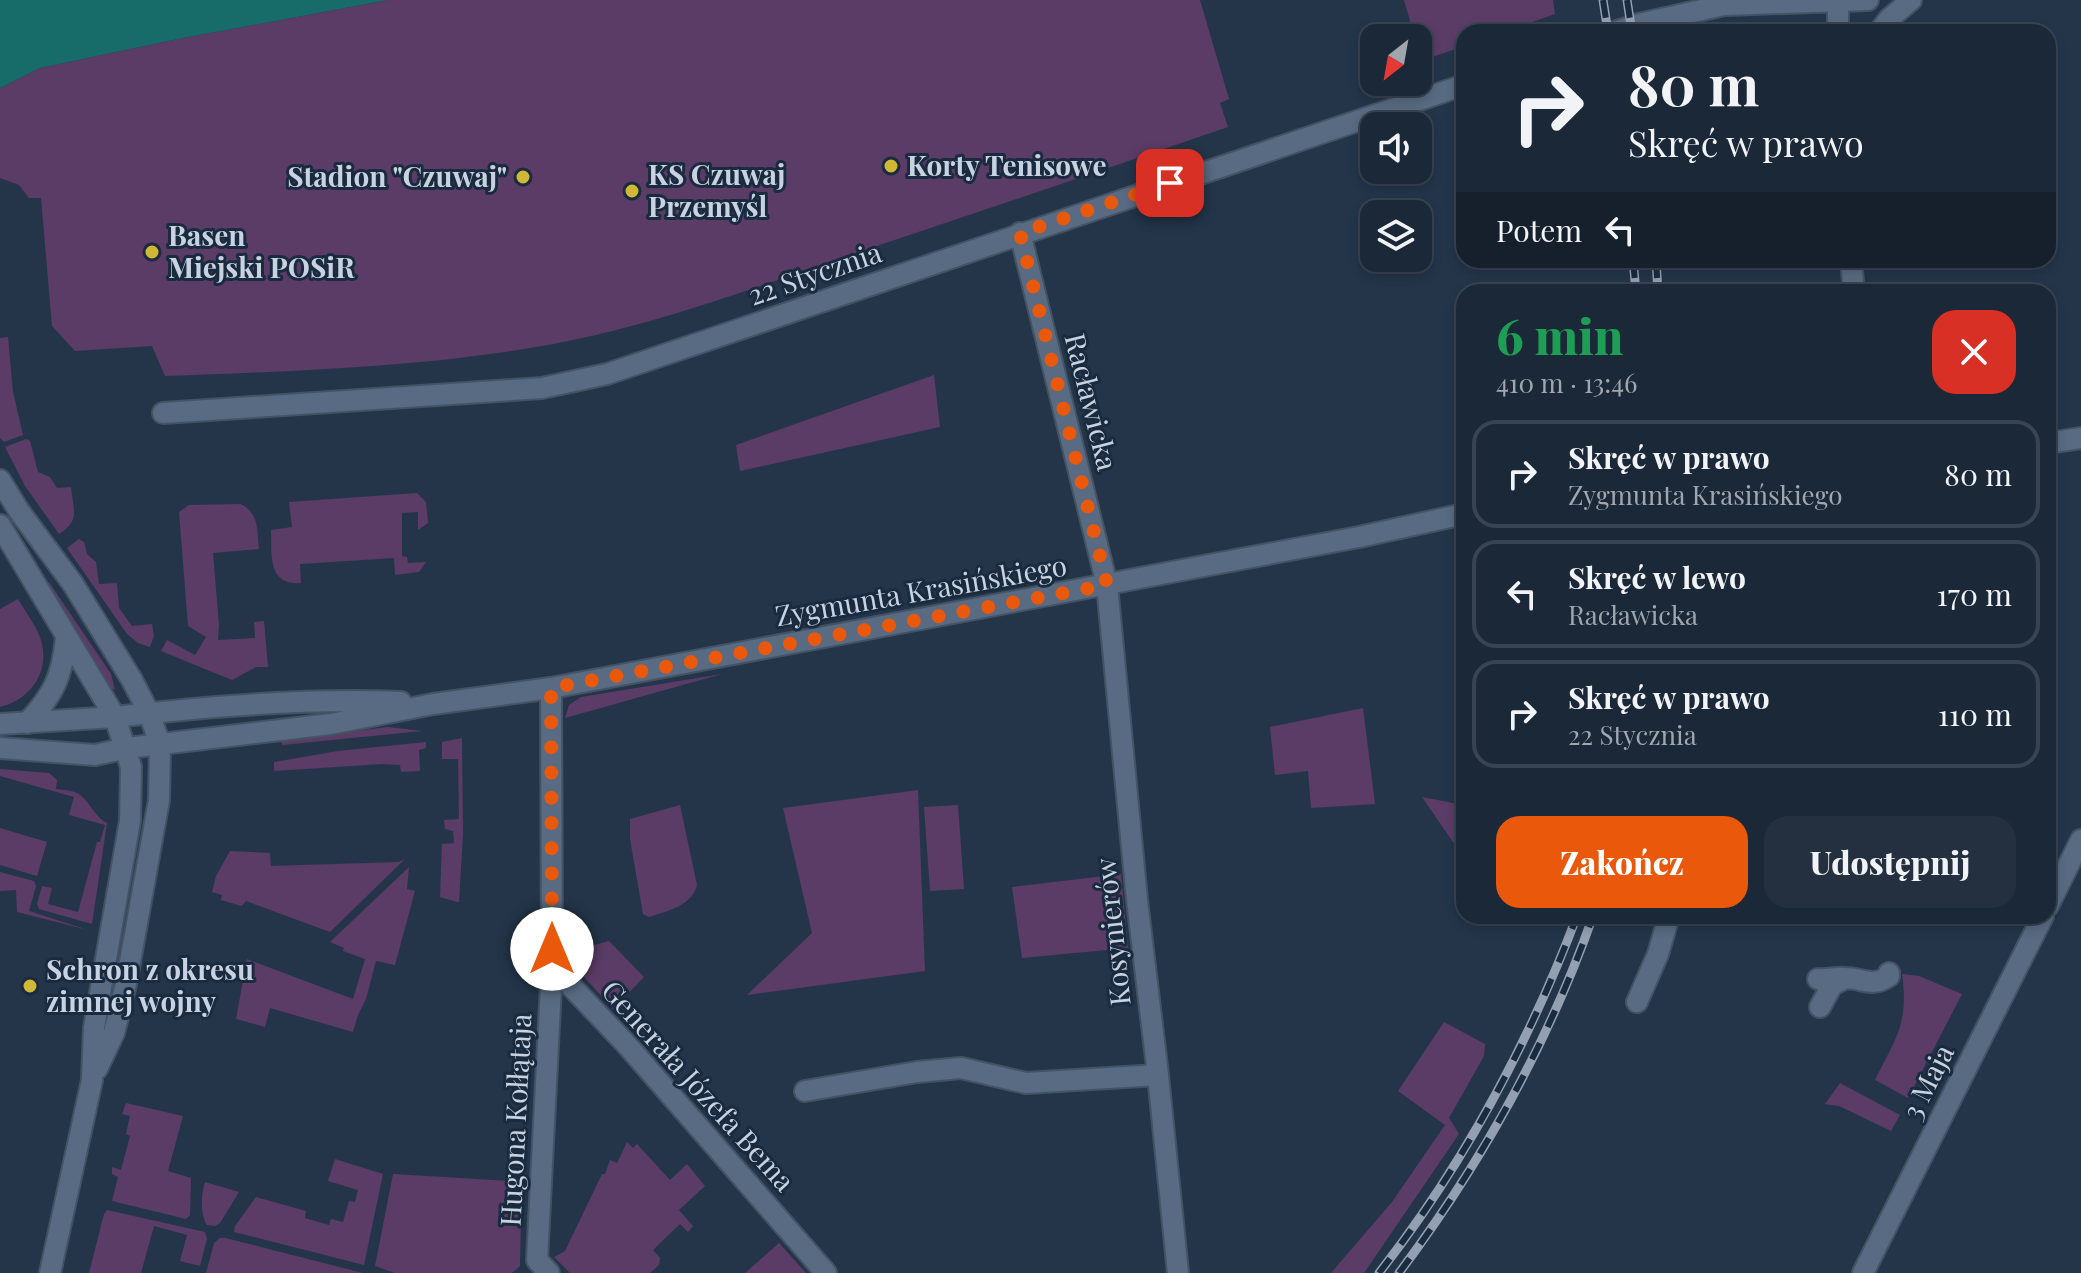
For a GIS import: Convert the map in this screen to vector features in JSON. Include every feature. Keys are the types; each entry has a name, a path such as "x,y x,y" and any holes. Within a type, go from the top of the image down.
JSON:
{"street":[{"path":"1639,24 1724,5 1868,0"},
{"path":"1885,24 1911,0"},
{"path":"1838,2 1838,24"},
{"name":"22 Stycznia","path":"163,413 542,388 607,374 1456,88"},
{"name":"Racławicka","path":"1020,233 1107,585"},
{"path":"2056,442 2081,438"},
{"path":"0,480 73,584 149,713 160,744 159,800 126,984 114,1033 92,1080"},
{"name":"Zygmunta Krasińskiego","path":"0,748 95,755 127,748 331,724 433,704 551,688 1107,585 1456,516"},
{"path":"0,525 115,717 131,767 130,821 94,1028 92,1080 50,1273"},
{"name":"Kosynierów","path":"1107,585 1137,900 1178,1273"},
{"path":"27,723 56,685 63,667 66,638"},
{"path":"551,688 552,966"},
{"name":"Zygmunta Krasińskiego","path":"0,724 348,700 433,704"},
{"path":"2056,890 2081,840"},
{"path":"1637,1002 1658,954 1667,924"},
{"name":"3 Maja","path":"1863,1273 2039,924"},
{"name":"Hugona Kołłątaja","path":"543,1267 552,966"},
{"name":"Generała Józefa Bema","path":"552,966 627,1045 826,1273"},
{"path":"1818,975 1873,984 1889,976 1889,973"},
{"path":"1820,1007 1832,985 1845,978"},
{"path":"805,1091 917,1072 961,1068 1016,1083 1158,1075"}],"shaded area":[{"path":"0,0 388,0 40,68 0,88"},
{"name":"KS Czuwaj Przemyśl","path":"388,0 1200,0 1229,99 1220,103 1228,127 710,303 568,341 419,362 165,376 152,346 75,351 52,326 41,198 29,198 19,185 0,178 0,88 40,68"},
{"path":"1404,0 1553,0 1555,14 1527,24 1456,24 1456,49 1432,57 1432,24 1411,24"},
{"path":"8,337 13,392 23,435 4,442 0,438 0,338"},
{"path":"934,375 940,427 740,471 736,445"},
{"path":"26,439 30,441 38,472 50,477 57,488 71,487 73,519 59,534 25,486 5,447"},
{"path":"417,493 426,502 428,523 418,530 418,512 402,513 402,556 407,557 408,563 426,562 419,572 395,575 394,558 300,564 301,583 290,583 277,574 272,558 271,530 292,527 289,502"},
{"path":"240,504 254,517 259,549 213,553 218,640 255,638 254,622 264,621 268,667 256,667 232,680 161,651 167,640 195,655 206,637 188,626 179,512 189,505"},
{"path":"79,539 84,542 87,554 96,562 99,584 117,583 119,608 132,626 152,624 154,636 150,647 138,643 127,634 67,548"},
{"path":"49,582 111,674 115,690 47,584"},
{"path":"18,599 40,638 42,666 27,692 0,707 0,609"},
{"path":"722,674 565,718 569,705 581,697"},
{"path":"1363,708 1375,804 1311,808 1308,771 1275,775 1270,727"},
{"path":"388,727 422,731 282,745 281,740"},
{"path":"462,738 463,834 457,902 440,897 442,844 454,843 453,831 445,829 444,820 459,819 458,759 442,759 442,742"},
{"path":"426,742 426,748 419,750 420,771 401,772 400,765 382,764 274,771 274,762 338,751"},
{"path":"0,769 49,773 57,780 56,789 77,793 107,823 92,924 39,909 37,904 42,886 52,888 48,904 78,912 97,842 100,842 105,825 69,815 74,797 0,776"},
{"path":"918,790 925,971 747,995 812,933 783,808"},
{"path":"1422,797 1456,803 1456,846"},
{"path":"680,805 697,885 684,903 649,917 643,914 630,839 630,819"},
{"path":"958,805 964,889 930,891 924,807"},
{"path":"0,828 47,842 37,876 0,865"},
{"path":"230,851 270,853 271,866 399,862 405,859 330,932 246,901 242,906 221,900 222,895 212,892 216,876"},
{"path":"409,867 407,889 415,891 395,965 376,961 353,1032 270,1008 265,1027 236,1019 247,959 353,999 365,959 343,951 344,948 330,942"},
{"path":"0,872 34,881 36,886 29,911 88,930 17,912 16,890 0,891"},
{"path":"1121,874 1128,948 1022,958 1012,887"},
{"path":"609,941 644,977 613,1009 576,968 573,951"},
{"path":"1902,974 1919,976 1962,994 1908,1098 1875,1080 1899,1030 1904,1005"},
{"path":"1444,1022 1485,1044 1484,1056 1449,1118 1459,1134 1364,1273 1331,1273 1392,1202 1445,1125 1398,1091"},
{"path":"1840,1083 1900,1115 1891,1131 1839,1106 1825,1104"},
{"path":"126,1103 183,1116 168,1171 191,1178 190,1215 186,1219 112,1201 118,1177 112,1174 112,1167 121,1170 130,1136 126,1134 130,1116 122,1114"},
{"path":"627,1142 633,1148 637,1144 670,1180 687,1164 705,1186 679,1210 693,1226 688,1232 680,1224 653,1250 660,1258 659,1265 650,1273 570,1273 554,1257 565,1251 602,1174 605,1174 610,1160 617,1163"},
{"path":"335,1159 383,1174 364,1265 234,1232 256,1197 306,1211 305,1218 329,1225 331,1219 343,1222 349,1201 355,1202 358,1190 328,1181"},
{"path":"393,1174 509,1181 506,1212 521,1214 520,1266 512,1273 395,1273 375,1266"},
{"path":"205,1182 239,1192 215,1226 207,1225 203,1215"},
{"path":"107,1210 205,1232 207,1239 200,1266 180,1261 187,1235 154,1226 141,1273 89,1273"},
{"path":"220,1238 363,1273 206,1273 214,1243"},
{"path":"779,1243 806,1273 745,1273"}],"railway":[{"path":"1603,0 1607,24"},
{"path":"1627,0 1631,24"},
{"path":"1634,268 1635,284"},
{"path":"1656,268 1658,284"},
{"path":"1379,1273 1439,1189 1492,1102 1537,1011 1574,924"},
{"path":"1399,1273 1457,1190 1510,1102 1555,1011 1590,924"}],"place":[{"name":"Korty Tenisowe","path":"891,166"},
{"name":"Stadion \"Czuwaj\"","path":"523,177"},
{"name":"KS Czuwaj Przemyśl","path":"632,191"},
{"name":"Basen Miejski POSiR","path":"152,252"},
{"name":"Schron z okresu zimnej wojny","path":"30,986"}],"route":[{"path":"552,949 551,688 1107,585 1020,233 1170,183"}]}
